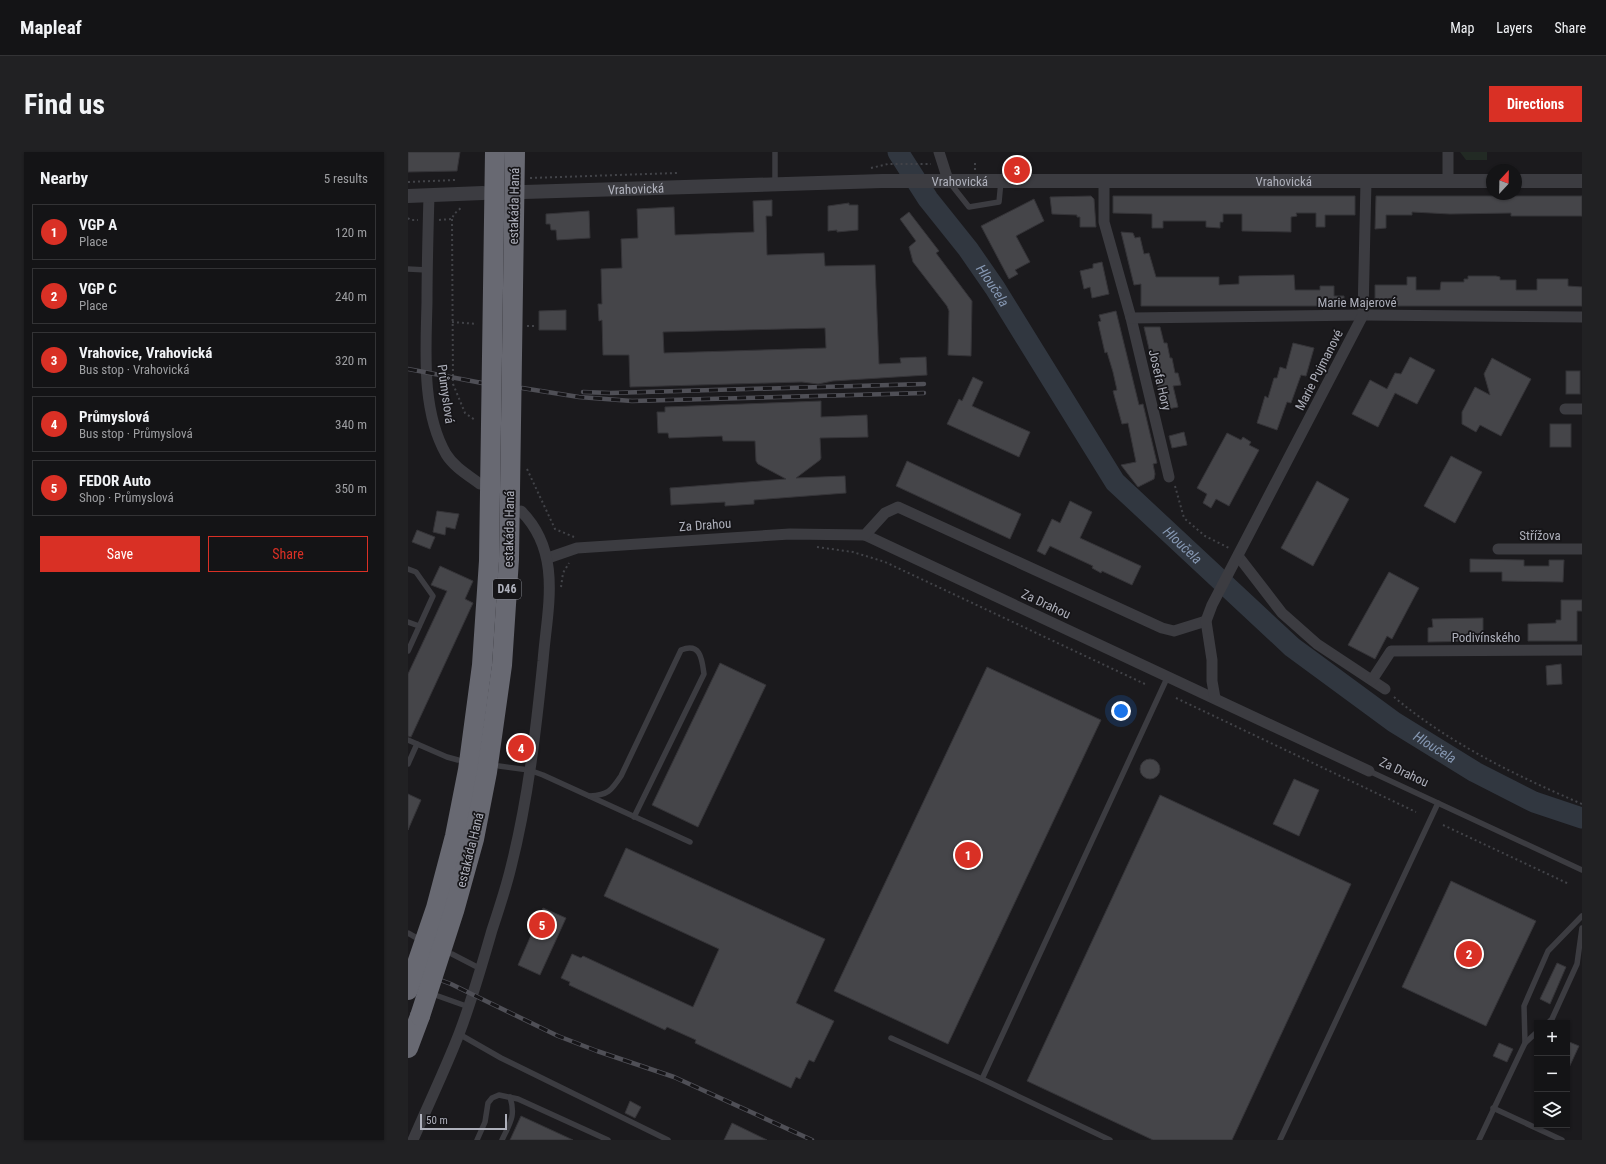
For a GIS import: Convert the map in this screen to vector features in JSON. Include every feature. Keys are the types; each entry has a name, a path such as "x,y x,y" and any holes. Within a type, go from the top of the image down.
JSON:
{"highway":[{"name":"estakáda Haná","path":"408,990 436,908 455,836 469,763 482,665 489,553 494,152"},
{"name":"estakáda Haná","path":"408,1048 454,912 474,839 487,772 502,665 507,610 509,543 515,152"}],"street":[{"path":"939,152 948,180"},
{"path":"1448,152 1448,181"},
{"name":"Vrahovická","path":"524,192 930,180 1486,181"},
{"name":"Josefa Hory","path":"1104,181 1104,222 1131,318 1169,477"},
{"name":"Marie Pujmanové","path":"1206,621 1212,605 1363,315 1366,181"},
{"path":"1522,181 1582,181"},
{"path":"408,196 482,193"},
{"name":"Průmyslová","path":"429,195 427,270 428,372 430,399 436,430 443,448 453,463 480,484"},
{"name":"Marie Majerové","path":"1131,318 1363,315 1582,317"},
{"path":"1565,409 1582,409"},
{"name":"Za Drahou","path":"865,535 885,513 898,507 1162,628 1174,631 1206,621"},
{"path":"413,1140 458,1034 481,968 511,867 529,770 540,685 550,579 548,558 535,529 521,511"},
{"name":"Za Drahou","path":"548,558 577,548 790,534 865,535 1216,698 1236,710 1369,771"},
{"name":"Střížova","path":"1498,549 1582,549"},
{"path":"1239,555 1282,613 1317,644 1385,689"},
{"path":"1206,621 1212,660 1212,681 1216,698"},
{"name":"Podivínského","path":"1372,680 1391,651 1582,650"}],"lane":[{"path":"775,152 775,184"},
{"path":"948,180 969,207 999,202 1001,181"},
{"path":"408,269 427,270"},
{"path":"408,569 416,572 432,596 408,651"},
{"path":"408,622 419,626"},
{"path":"590,796 604,795 613,789 621,776 681,650 688,647 697,650 702,658 704,674 634,817"},
{"path":"982,1079 1168,676"},
{"path":"408,740 447,757 458,760"},
{"path":"408,764 417,744"},
{"path":"499,766 529,770 690,842"},
{"name":"Za Drahou","path":"1369,771 1582,870"},
{"path":"1280,1140 1438,803"},
{"path":"1525,1043 1524,1006 1548,951 1582,916"},
{"path":"1551,1020 1577,964 1582,928"},
{"path":"408,933 415,937"},
{"path":"452,954 481,968"},
{"path":"438,996 468,1007"},
{"path":"458,1034 501,1058 668,1140"},
{"path":"1479,1140 1525,1043 1534,1035"},
{"path":"891,1038 982,1079 1110,1140"},
{"path":"477,1140 485,1122 487,1105 489,1101 499,1095 534,1105 608,1140"},
{"path":"502,1140 514,1111 510,1097"},
{"path":"1494,1108 1562,1140"}],"path":[{"path":"888,164 926,164"},
{"path":"408,182 460,180"},
{"path":"1169,477 1176,489 1184,518 1205,536 1239,555"},
{"path":"817,547 854,552 885,562 1147,685"},
{"path":"1385,689 1413,713 1472,751 1520,777 1582,804"},
{"path":"1176,698 1416,812"},
{"path":"1443,824 1569,884"}],"shaded area":[{"path":"1460,152 1487,152 1487,160 1466,160"}],"building":[{"path":"408,152 460,152 457,171 408,172"},
{"path":"1091,196 1094,199 1096,227 1080,227 1080,217 1077,217 1077,215 1052,214 1050,197"},
{"path":"1113,196 1355,196 1355,215 1325,215 1325,227 1316,227 1316,213 1296,213 1297,216 1291,217 1291,232 1242,231 1242,214 1223,214 1223,222 1220,222 1220,228 1206,227 1206,221 1163,221 1163,228 1152,228 1152,214 1113,213"},
{"path":"1376,196 1486,196 1486,200 1522,200 1522,196 1582,196 1582,216 1511,216 1511,213 1450,214 1412,212 1412,215 1386,215 1386,228 1375,229"},
{"path":"1034,199 1044,221 1016,236 1030,262 1015,270 1018,274 1009,279 981,226"},
{"path":"772,200 772,216 766,216 767,255 824,253 825,266 875,265 879,364 901,363 900,358 926,357 927,375 833,381 818,384 802,382 630,387 629,355 603,355 602,320 599,321 598,304 602,304 601,269 622,268 621,239 638,238 637,209 674,207 675,235 754,232 753,201","holes":["825,328 826,348 664,353 663,332"]},
{"path":"849,203 849,205 858,205 858,230 837,232 837,230 828,231 828,206"},
{"path":"589,211 590,238 557,240 556,230 551,230 550,224 546,224 546,214"},
{"path":"909,212 939,251 936,253 972,301 971,356 948,355 949,311 947,306 913,262 909,247 916,241 900,219"},
{"path":"1121,232 1133,233 1135,238 1140,237 1144,254 1149,253 1156,277 1219,277 1219,285 1239,284 1239,276 1294,275 1295,290 1320,290 1320,286 1334,286 1334,296 1344,296 1344,306 1141,306 1141,284 1134,285"},
{"path":"1102,262 1109,294 1092,298 1090,287 1084,289 1080,271 1093,268 1093,264"},
{"path":"1468,276 1496,276 1500,277 1500,280 1516,280 1516,290 1537,290 1537,279 1568,279 1568,286 1582,287 1582,306 1375,306 1375,285 1407,285 1407,277 1416,277 1416,290 1440,290 1441,282 1464,282 1464,279 1468,279"},
{"path":"566,310 566,330 539,330 539,311"},
{"path":"1116,311 1139,405 1143,404 1157,463 1153,464 1155,474 1154,479 1138,487 1121,465 1136,462 1128,423 1122,424 1113,391 1117,390 1107,352 1105,353 1098,322 1101,321 1099,315"},
{"path":"1144,327 1160,327 1164,343 1167,343 1175,373 1178,373 1181,385 1173,386 1178,407 1163,410"},
{"path":"1293,343 1314,348 1306,376 1301,375 1291,403 1287,402 1277,430 1257,423 1265,396 1268,398 1274,378 1277,378 1280,367 1286,369"},
{"path":"1410,357 1435,370 1417,404 1395,393 1378,427 1352,414 1370,380 1387,389 1395,373 1401,374"},
{"path":"1492,358 1531,379 1501,436 1480,425 1476,432 1462,424 1462,412 1475,387 1490,395 1484,374"},
{"path":"1566,371 1580,371 1580,394 1566,394"},
{"path":"973,377 983,382 972,406 1030,432 1019,457 947,424 959,399 962,401"},
{"path":"821,401 821,417 867,415 868,437 820,438 820,460 796,478 845,476 846,493 754,500 754,504 725,506 725,502 671,505 670,488 786,479 758,464 756,461 755,441 723,441 722,436 669,438 668,433 658,433 657,412 665,412 665,407"},
{"path":"1550,424 1571,424 1571,447 1550,447"},
{"path":"1184,432 1187,445 1172,448 1169,436"},
{"path":"1227,433 1241,440 1243,437 1251,442 1249,445 1259,450 1229,506 1216,499 1211,508 1203,503 1207,494 1197,488"},
{"path":"1451,456 1482,472 1455,523 1424,506"},
{"path":"907,461 1021,514 1010,539 896,486"},
{"path":"1317,481 1349,499 1313,566 1281,548"},
{"path":"1070,501 1092,512 1080,538 1141,566 1132,585 1102,571 1101,573 1092,568 1093,566 1050,546 1045,555 1037,551 1052,519 1060,523"},
{"path":"437,511 459,514 455,529 446,527 445,535 433,532"},
{"path":"417,530 435,537 430,549 412,542"},
{"path":"1470,559 1524,560 1524,566 1549,566 1549,560 1564,560 1563,582 1502,581 1502,572 1470,572"},
{"path":"440,566 473,581 465,599 473,603 411,737 408,736 408,674 447,591 431,585"},
{"path":"1389,572 1419,588 1392,639 1387,636 1375,659 1348,645"},
{"path":"1561,600 1582,600 1582,611 1577,611 1577,641 1528,641 1528,624 1556,623 1556,620 1561,620"},
{"path":"1483,618 1483,641 1428,642 1428,628 1433,627 1432,619"},
{"path":"720,663 766,685 698,827 652,805"},
{"path":"1561,664 1562,684 1547,685 1546,666"},
{"path":"987,667 1101,720 948,1044 834,991"},
{"path":"1150,759 1157,762 1160,769 1157,776 1150,779 1143,776 1140,769 1143,762"},
{"path":"1294,779 1319,790 1299,836 1273,824"},
{"path":"408,794 421,800 408,830"},
{"path":"1160,795 1351,884 1232,1140 1153,1140 1027,1081"},
{"path":"626,848 825,939 796,1003 834,1021 814,1062 809,1060 800,1079 796,1077 791,1088 695,1043 696,1040 667,1027 665,1030 569,985 570,982 561,978 572,954 581,958 583,956 693,1007 719,949 604,896"},
{"path":"1451,881 1536,921 1486,1026 1402,987"},
{"path":"543,908 566,918 540,975 518,965"},
{"path":"1557,963 1566,967 1550,1004 1540,999"},
{"path":"1570,1042 1579,1046 1570,1066"},
{"path":"1499,1043 1513,1049 1507,1062 1493,1056"},
{"path":"630,1101 641,1107 635,1118 625,1113"},
{"path":"521,1116 573,1140 510,1140"},
{"path":"732,1123 767,1140 724,1140"}],"waterway":[{"name":"Hloučela","path":"898,152 928,199 968,249 995,288 1115,482 1292,647 1394,722 1475,772 1534,802 1582,818"}],"railway":[{"path":"408,369 482,383"},
{"path":"583,392 610,393 924,384"},
{"path":"522,388 579,397 632,401 924,393"},
{"path":"408,968 451,984 558,1036 674,1077 812,1140"}],"place":[{"name":"Vrahovice, Vrahovická","path":"1017,170"},
{"name":"Průmyslová","path":"521,748"},
{"name":"VGP A","path":"968,855"},
{"name":"FEDOR Auto","path":"542,925"},
{"name":"VGP C","path":"1469,954"}]}
